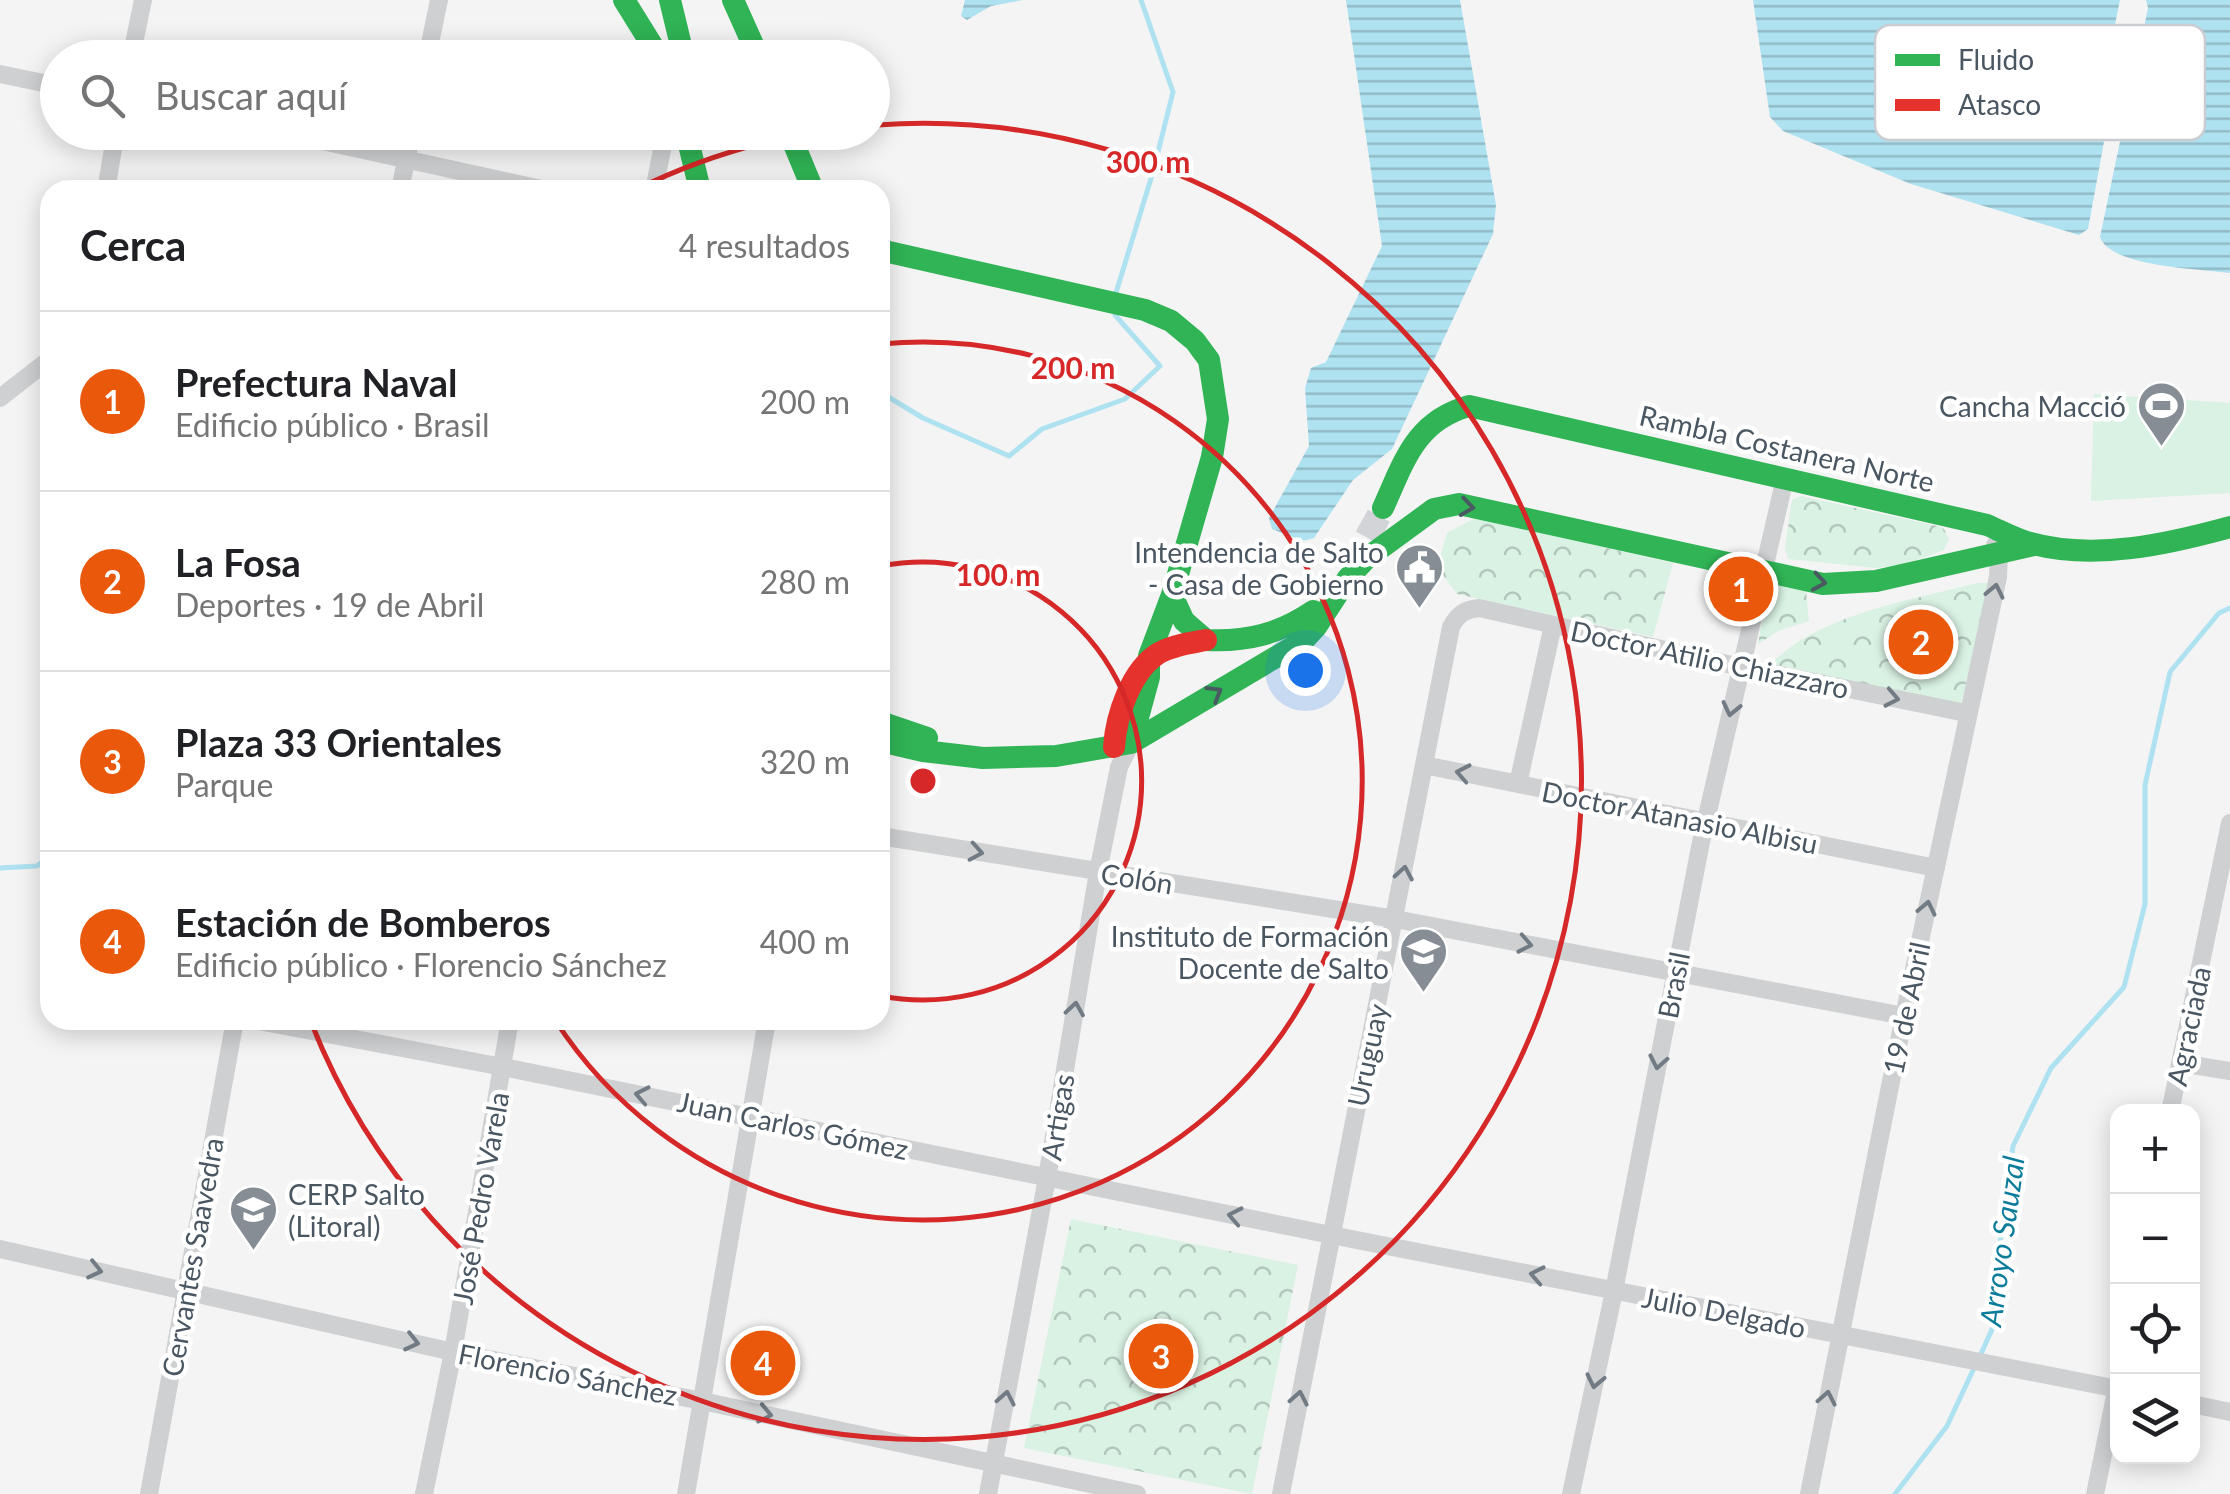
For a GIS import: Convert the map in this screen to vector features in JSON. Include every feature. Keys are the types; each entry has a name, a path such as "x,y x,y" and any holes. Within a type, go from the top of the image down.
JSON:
{"street":[{"path":"135,40 143,0"},
{"path":"430,40 438,0"},
{"path":"624,0 649,40"},
{"path":"670,0 680,40"},
{"path":"733,0 751,40"},
{"path":"0,74 40,82"},
{"path":"108,180 113,150"},
{"path":"368,150 502,180"},
{"path":"402,180 408,150"},
{"path":"658,180 670,150"},
{"path":"683,150 696,180"},
{"path":"704,150 710,180"},
{"path":"796,150 809,180"},
{"path":"890,252 1146,310 1171,321 1196,341 1209,360 1218,418 1212,457 1172,595 1149,656 1149,676 1124,737"},
{"path":"0,398 40,368"},
{"name":"Rambla Costanera Norte","path":"1383,508 1417,438 1431,420 1450,409 1469,406 1987,525 2034,545 2127,550 2186,540 2230,527"},
{"name":"Brasil","path":"1571,1494 1706,822 1785,478"},
{"path":"890,743 983,758 1056,756 1124,737 1303,641 1322,622 1357,567 1434,509 1448,504 1822,584 1848,584 2034,545"},
{"path":"1943,566 1953,554 1957,540 1956,530 1945,515"},
{"name":"19 de Abril","path":"1808,1494 1966,713 1998,578 1998,553 1987,525"},
{"path":"1172,595 1184,621 1206,640"},
{"name":"Doctor Atilio Chiazzaro","path":"1457,617 1478,608 1741,668 1966,713"},
{"path":"1149,656 1175,645 1277,634 1313,610"},
{"name":"Uruguay","path":"1281,1494 1451,627 1457,617"},
{"path":"1518,784 1554,624"},
{"path":"890,725 927,738 984,744 1124,737"},
{"name":"Artigas","path":"988,1494 1124,737"},
{"name":"Doctor Atanasio Albisu","path":"1424,765 1936,868"},
{"name":"Agraciada","path":"2172,1104 2230,823"},
{"name":"Colón","path":"890,838 1395,918 1904,1016"},
{"name":"Cervantes Saavedra","path":"148,1494 234,1030"},
{"name":"Juan Carlos Gómez","path":"307,1030 1331,1235"},
{"name":"José Pedro Varela","path":"424,1494 453,1352 509,1030"},
{"path":"686,1494 764,1030"},
{"path":"2180,1063 2230,1071"},
{"name":"Julio Delgado","path":"1331,1235 2110,1386"},
{"name":"Florencio Sánchez","path":"0,1249 453,1352 1137,1494"},
{"path":"2200,1406 2230,1412"},
{"path":"2095,1494 2110,1421"}],"green space":[{"name":"Cancha Macció","path":"2094,394 2230,403 2230,493 2091,501"},
{"path":"1801,496 1937,526 1944,529 1949,539 1944,550 1903,565 1876,568 1788,559 1785,548 1792,500"},
{"path":"1475,518 1673,563 1653,637 1457,594 1437,567 1447,533"},
{"path":"1769,582 1806,591 1809,621 1780,630 1758,644"},
{"path":"1977,583 1990,583 1961,703 1769,666 1788,648 1838,622"},
{"path":"1071,1219 1298,1265 1252,1494 1024,1448"}],"water":[{"path":"965,0 1023,0 991,6 967,20 961,16"},
{"path":"1346,0 1460,0 1496,205 1493,234 1392,449 1353,480 1314,538 1303,541 1272,529 1269,518 1309,446 1305,388 1311,368 1326,362 1382,246"},
{"path":"1753,0 2120,0 2115,25 1875,25 1875,140 2104,140 2088,229 2079,235 1911,184 1783,131 1770,117"},
{"path":"2146,0 2230,0 2230,273 2138,261 2107,247 2100,237 2120,140 2205,140 2205,25 2144,25"}],"waterway":[{"path":"1115,296 1173,92 1141,0"},
{"path":"890,398 923,418 1009,456 1042,429 1125,399 1160,366 1115,315"},
{"name":"Arroyo Sauzal","path":"1980,1356 1994,1325 2013,1146 2051,1068 2124,987 2145,904 2145,785 2170,672 2219,613 2230,608"},
{"path":"0,868 40,864"},
{"name":"Arroyo Sauzal","path":"1895,1494 1947,1426 1975,1366"}],"tunnel":[{"path":"1349,570 1383,508"}],"traffic: fast":[{"path":"624,0 649,40"},
{"path":"670,0 680,40"},
{"path":"733,0 751,40"},
{"path":"690,150 698,180"},
{"path":"796,150 809,180"},
{"path":"890,252 1145,310 1171,321 1195,341 1209,360 1218,419 1212,457 1172,595 1149,656 1149,677 1131,743"},
{"path":"1383,508 1405,459 1424,433 1436,422 1469,406 1987,525 2024,541 2054,548 2131,548 2230,527"},
{"path":"890,743 983,758 1056,756 1131,743 1303,641 1367,558 1434,509 1459,504 1823,584 1876,581 2034,545"},
{"path":"1172,595 1184,621 1206,640 1262,635 1313,611"},
{"path":"890,725 927,738"}],"traffic: jam":[{"path":"1114,747 1122,708 1140,670 1164,650 1206,640"}],"place":[{"name":"Cancha Macció","path":"2161,448"},
{"name":"Prefectura Naval","path":"1741,589"},
{"name":"Intendencia de Salto - Casa de Gobierno","path":"1419,610"},
{"name":"La Fosa","path":"1921,642"},
{"name":"Instituto de Formación Docente de Salto","path":"1424,994"},
{"name":"CERP Salto (Litoral)","path":"253,1252"},
{"name":"Plaza 33 Orientales","path":"1161,1356"},
{"name":"Estación de Bomberos","path":"763,1363"}]}
